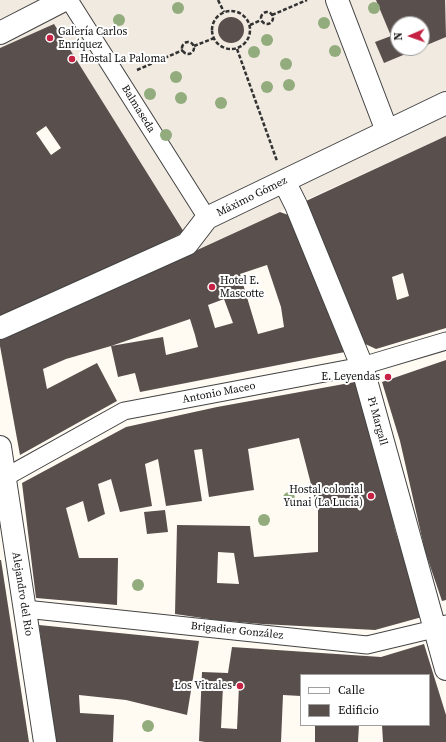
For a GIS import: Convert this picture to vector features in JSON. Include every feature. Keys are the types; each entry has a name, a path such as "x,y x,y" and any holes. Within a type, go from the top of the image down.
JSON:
{"street":[{"path":"0,33 64,0"},
{"name":"Balmaseda","path":"69,0 207,218"},
{"path":"337,0 387,131"},
{"name":"Máximo Gómez","path":"0,328 187,244 207,218 446,103"},
{"name":"Pi Margall","path":"284,181 296,205 362,366 440,626 446,669"},
{"name":"Antonio Maceo","path":"4,478 124,411 362,366 446,341"},
{"name":"Alejandro del Río","path":"0,447 4,478 7,541 24,609 45,742"},
{"name":"Brigadier González","path":"24,609 367,645 440,626"}],"path":[{"path":"218,0 224,12"},
{"path":"272,15 307,0"},
{"path":"236,11 246,18 250,25 250,36 242,46 231,49 221,46 214,38 212,32 215,21 224,12 236,11"},
{"path":"261,20 261,16 264,12 268,12 272,15"},
{"path":"261,20 264,23 269,23 272,21 272,15"},
{"path":"250,25 261,20"},
{"path":"194,46 214,38"},
{"path":"183,50 182,47 186,43 192,43 194,46"},
{"path":"183,50 189,54 193,52 194,46"},
{"path":"237,48 284,181"},
{"path":"118,78 183,50"}],"shaded area":[{"path":"0,0 446,0 446,136 196,250 54,25 0,48"}],"building":[{"path":"376,0 445,0 446,37 430,44 430,16 390,16 390,34"},
{"path":"231,17 240,21 244,30 240,39 231,43 222,39 218,30 222,21"},
{"path":"54,24 184,232 76,286 0,316 0,48","holes":["46,126 61,148 51,155 36,133"]},
{"path":"390,36 390,56 401,56 384,63 375,42"},
{"path":"446,136 446,328 376,349 361,342 306,201","holes":["403,273 409,296 397,300 392,277"]},
{"path":"280,212 291,216 345,352 140,392 135,373 118,377 111,346 66,359 43,369 47,389 97,363 117,401 20,455 0,339 88,299 124,285","holes":["267,265 281,307 284,327 258,334 240,274","224,299 233,323 215,328 208,305","190,319 198,347 166,355 163,337 111,346"]},
{"path":"446,360 446,600 442,601 425,551 400,441 382,382"},
{"path":"355,382 387,492 395,530 422,617 375,630 262,624 216,620 175,614 177,525 250,526 254,557 318,552 318,511 299,438 248,449 254,490 209,497 202,449 194,450 202,501 166,506 158,459 145,464 152,506 120,512 111,479 98,484 105,514 88,522 83,501 66,508 79,558 118,558 117,605 36,598 22,483 126,427 217,407","holes":["218,552 234,553 239,584 217,583"]},
{"path":"165,510 168,532 147,534 144,512"},
{"path":"1,560 29,742 0,742"},
{"path":"39,625 199,641 187,715 126,700 79,695 80,713 114,715 113,742 56,742"},
{"path":"424,644 446,715 446,742 383,742 382,726 430,726 430,674 300,674 300,696 283,695 281,742 199,741 202,672 228,673 232,647 381,657","holes":["223,686 239,686 237,729 221,728"]},
{"path":"315,726 359,726 358,742 315,742"}],"place":[{"name":"Galería Carlos Enríquez","path":"50,38"},
{"name":"Hostal La Paloma","path":"72,59"},
{"name":"Hotel E. Mascotte","path":"212,287"},
{"name":"E. Leyendas","path":"388,377"},
{"name":"Hostal colonial Yunai (La Lucia)","path":"371,496"},
{"name":"Los Vitrales","path":"240,686"}]}
